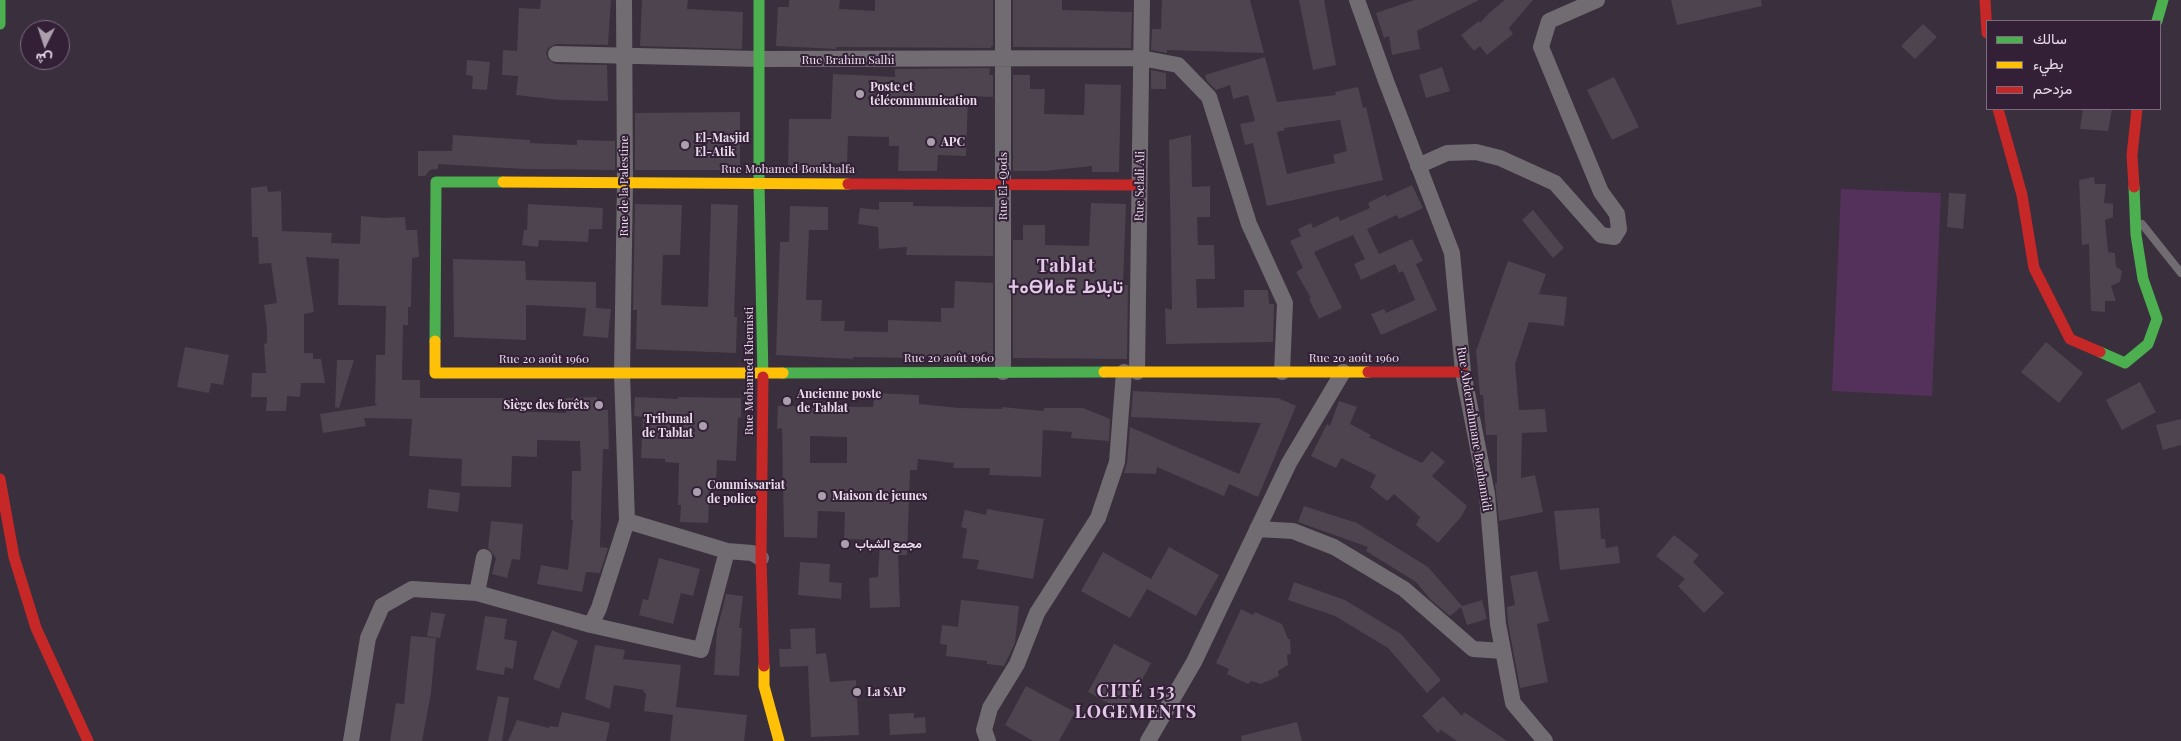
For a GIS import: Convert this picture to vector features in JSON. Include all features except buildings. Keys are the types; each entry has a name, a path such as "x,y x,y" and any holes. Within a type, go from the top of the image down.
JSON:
{"street":[{"path":"0,0 0,24"},
{"name":"Rue de la Palestine","path":"591,625 599,608 627,521 622,373 625,183 624,0"},
{"name":"Rue Mohamed Khemisti","path":"759,0 759,182 764,372 761,558 764,686 778,741"},
{"name":"Rue El-Qods","path":"1003,372 1004,0"},
{"name":"Rue Selali Ali","path":"988,741 984,730 990,708 1017,664 1037,614 1098,518 1117,462 1130,372 1140,185 1142,0"},
{"name":"Rue Abderrahmane Bouhamidi","path":"1357,0 1452,253 1463,372 1487,494 1498,624 1503,651 1513,703 1545,741"},
{"path":"1418,166 1447,153 1476,152 1500,158 1555,183 1601,235 1614,237 1620,229 1618,214 1601,192 1541,48 1549,21 1598,0"},
{"path":"1985,0 1986,20"},
{"path":"2157,20 2163,0"},
{"name":"Rue Brahim Salhi","path":"556,54 760,60 1141,58 1178,65 1210,97 1249,224 1285,303 1282,372"},
{"path":"1998,110 2022,195 2034,268 2070,339 2125,363 2148,344 2157,319 2143,279 2135,214 2132,155 2137,110"},
{"name":"Rue Mohamed Boukhalfa","path":"435,373 436,182 1140,185"},
{"path":"1148,741 1194,662 1289,463 1343,372"},
{"name":"Rue 20 août 1960","path":"435,373 1463,372"},
{"path":"0,479 14,557 36,628 88,741"},
{"path":"627,521 727,551 752,553 761,558"},
{"path":"1257,529 1292,531 1334,547 1404,589 1473,650 1503,651"},
{"path":"351,741 368,638 382,606 412,589 477,593 591,625 701,650 727,551"},
{"path":"477,593 484,557"}],"lane":[{"path":"2135,214 2181,273"}],"shaded area":[{"path":"1841,189 1941,193 1932,396 1832,391"}],"traffic: fast":[{"path":"0,0 0,24"},
{"path":"759,0 759,183 763,377"},
{"path":"2157,20 2163,0"},
{"path":"435,341 436,182 503,182"},
{"path":"2100,352 2125,363 2148,344 2157,319 2143,279 2136,235 2134,187"},
{"path":"783,373 1104,372"}],"traffic: slow":[{"path":"503,182 848,184"},
{"path":"435,341 435,373 783,373"},
{"path":"1104,372 1368,372"},
{"path":"764,666 764,686 779,741"}],"traffic: jam":[{"path":"1985,0 1986,20"},
{"path":"1998,110 2022,195 2034,268 2070,339 2100,352"},
{"path":"2134,187 2132,155 2137,110"},
{"path":"848,184 1140,185"},
{"path":"1368,372 1463,372"},
{"path":"763,377 761,558 764,666"},
{"path":"0,479 14,557 36,628 88,741"}],"place":[{"name":"Poste et télécommunication","path":"860,94"},
{"name":"APC","path":"931,142"},
{"name":"El-Masjid El-Atik","path":"685,145"},
{"name":"Ancienne poste de Tablat","path":"787,401"},
{"name":"Siège des forêts","path":"599,405"},
{"name":"Tribunal de Tablat","path":"703,426"},
{"name":"Commissariat de police","path":"697,492"},
{"name":"Maison de jeunes","path":"822,496"},
{"name":"مجمع الشباب","path":"845,544"},
{"name":"La SAP","path":"857,692"}],"district":[{"name":"Tablat ⵜⴰⴱⵍⴰⵟ تابلاط","path":"1066,276"},
{"name":"CITÉ 153 LOGEMENTS","path":"1136,701"}]}
